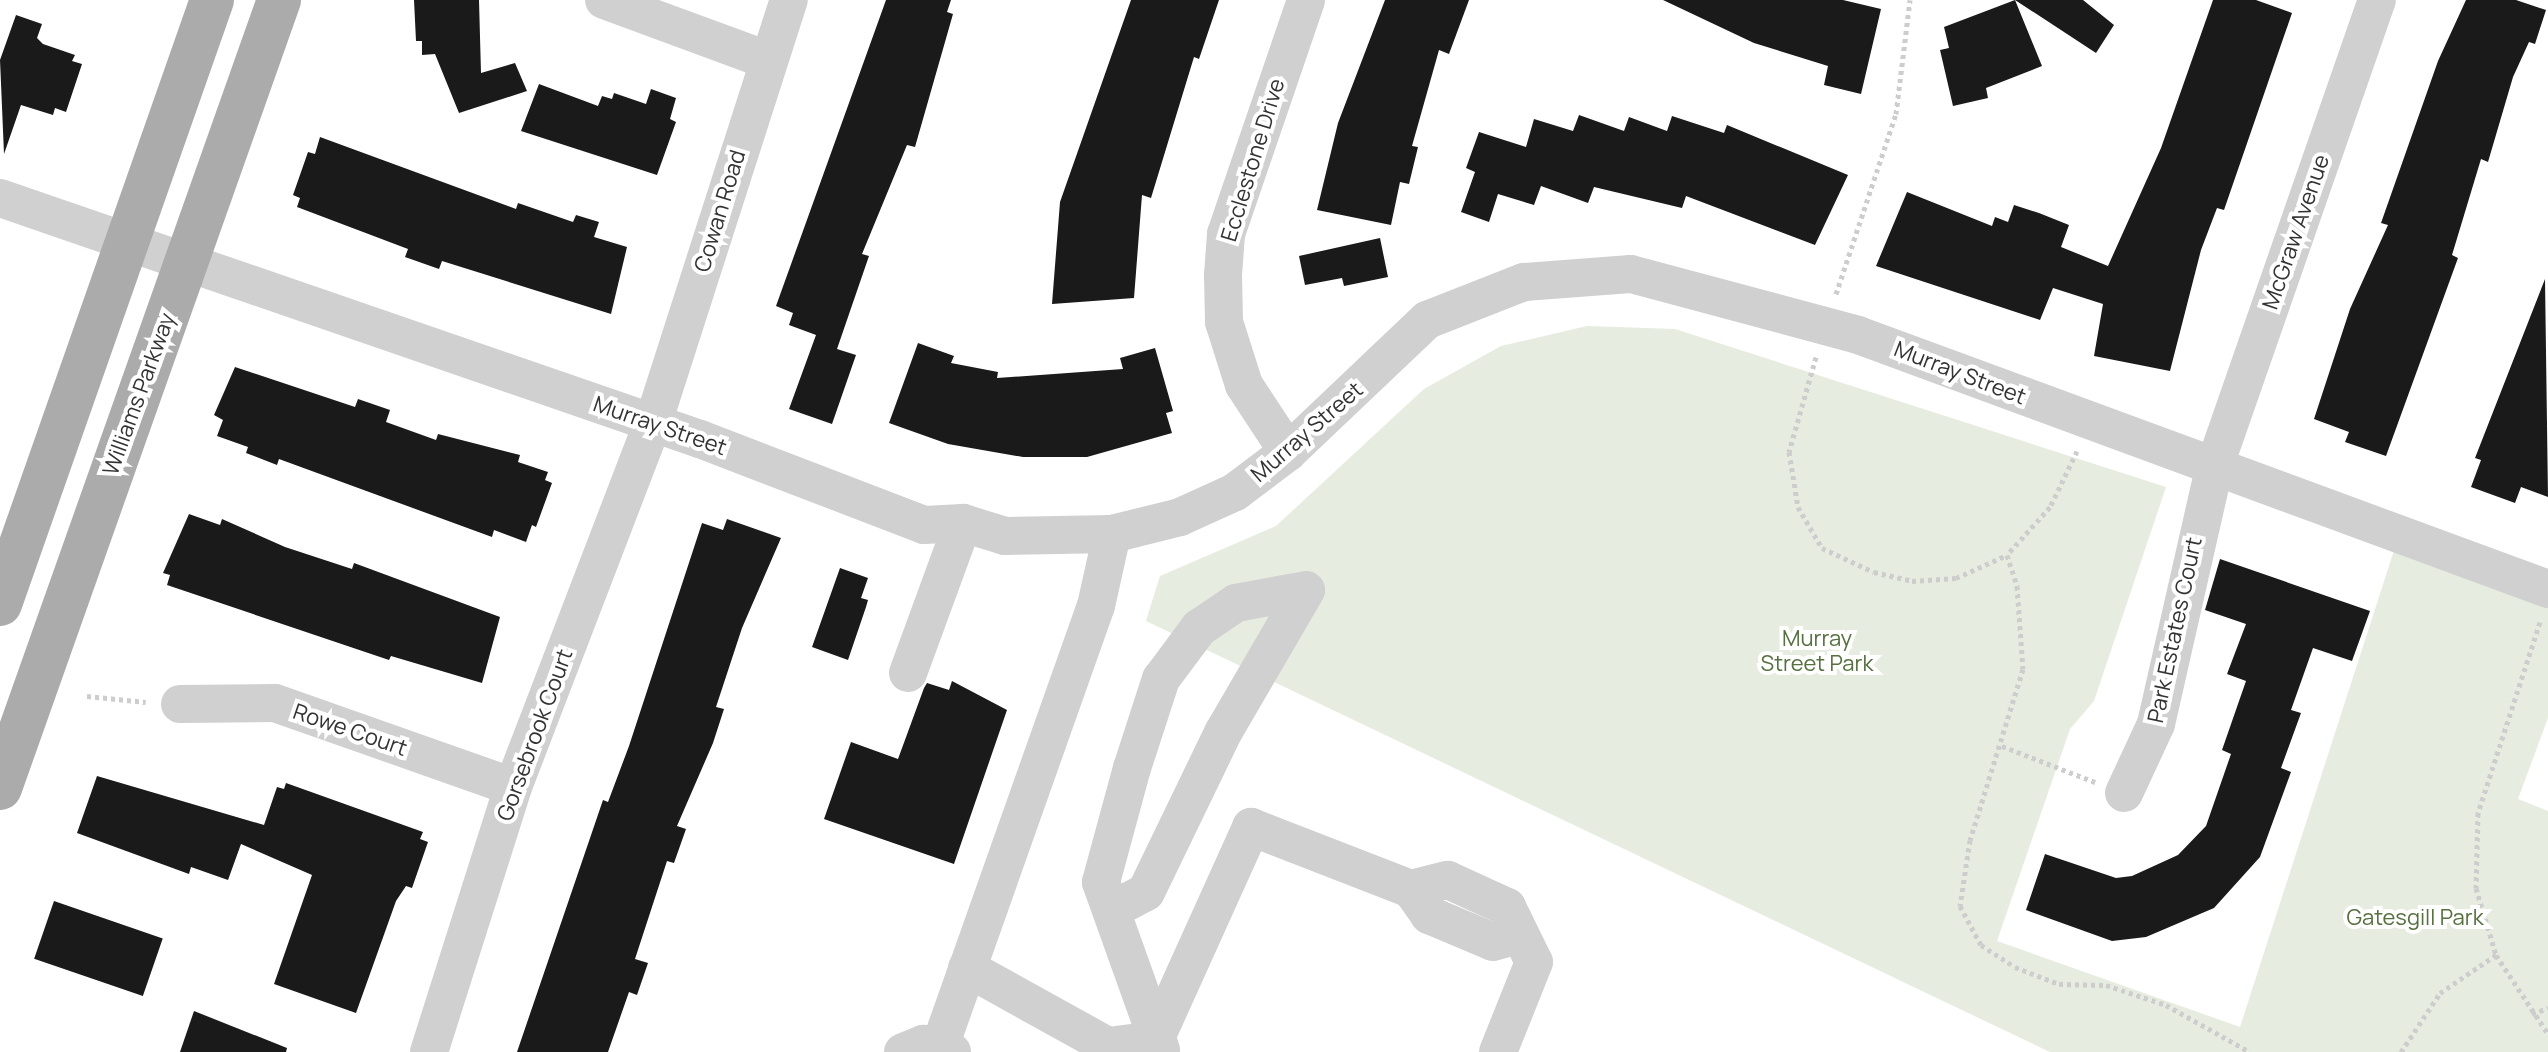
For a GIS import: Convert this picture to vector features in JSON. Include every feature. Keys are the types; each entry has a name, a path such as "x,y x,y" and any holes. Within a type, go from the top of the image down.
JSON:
{"main road":[{"path":"0,604 212,0"},
{"name":"Williams Parkway","path":"0,788 279,0"}],"street":[{"path":"604,0 767,60"},
{"name":"Cowan Road","path":"653,423 767,60 789,0"},
{"name":"Ecclestone Drive","path":"1288,452 1244,385 1224,322 1223,275 1226,234 1306,0"},
{"name":"McGraw Avenue","path":"2215,465 2377,0"},
{"name":"Murray Street","path":"0,198 653,423 924,525 963,523 1005,536 1112,534 1180,517 1235,492 1288,452 1427,320 1524,282 1631,274 1858,335 2090,424 2215,465 2546,601"},
{"name":"Gorsebrook Court","path":"429,1052 513,787 653,423"},
{"name":"Park Estates Court","path":"2124,793 2156,724 2191,548 2215,465"},
{"path":"908,673 963,523"},
{"path":"903,1052 946,1049 967,968 1096,606 1112,534"},
{"path":"1112,910 1146,892 1224,731 1306,590 1236,603 1199,628 1161,679 1101,882 1159,1046"},
{"name":"Rowe Court","path":"180,704 275,703 513,787"},
{"path":"1159,1046 1251,827 1411,889 1448,880 1507,907 1519,935 1531,945 1534,962 1498,1052"},
{"path":"967,968 1095,1041 1108,1046 1159,1046"}],"path":[{"path":"2090,424 2050,507 2007,555 2017,586 2023,669 2002,746 1970,840 1960,906 1981,945 2059,984 2106,985 2166,1005 2250,1052"},
{"path":"2546,601 2513,692 2478,813 2476,888 2496,955 2548,1034"},
{"path":"87,696 180,704"},
{"path":"2002,746 2124,793"},
{"path":"2401,1052 2440,993 2496,955"},
{"path":"2532,1014 2548,1008"}],"green space":[{"name":"Murray Street Park","path":"1587,326 1675,329 2166,487 2094,701 2070,729 1997,941 2240,1027 2399,535 2548,589 2548,718 2518,799 2548,811 2548,1052 2050,1052 1146,621 1160,576 1276,526 1424,389 1501,346"}],"building":[{"path":"414,0 479,0 481,73 515,63 527,91 459,113 435,54 422,55 422,41 416,41"},
{"path":"886,0 951,0 947,12 953,14 915,147 907,145 862,254 869,256 837,349 856,355 832,424 789,409 816,335 789,325 793,313 776,306"},
{"path":"1131,0 1219,0 1199,59 1194,57 1151,198 1142,195 1134,298 1052,304 1060,202"},
{"path":"1385,0 1469,0 1449,54 1439,50 1412,146 1418,147 1409,184 1400,182 1391,225 1317,210 1338,123"},
{"path":"1663,0 1843,0 1881,9 1861,94 1824,85 1828,66 1754,43"},
{"path":"2015,0 2083,0 2114,25 2096,53"},
{"path":"2015,0 2042,66 1986,88 1988,98 1953,106 1940,50 1949,48 1944,27"},
{"path":"2213,0 2256,0 2292,13 2224,210 2217,208 2201,250 2170,371 2094,356 2103,304 2053,288 2040,320 1876,266 1907,192 1992,226 1995,217 2008,222 2014,205 2039,213 2069,225 2061,247 2108,266 2161,148"},
{"path":"2466,0 2516,0 2546,10 2535,44 2529,42 2513,77 2488,162 2481,159 2452,255 2458,258 2386,456 2345,442 2349,432 2314,419 2350,309 2388,225 2381,223 2438,61"},
{"path":"16,15 42,24 37,38 43,44 75,55 72,61 82,64 66,112 55,108 53,115 21,105 4,154 0,60"},
{"path":"539,84 598,106 602,96 612,99 614,93 646,104 651,89 676,98 670,119 676,122 657,175 521,131"},
{"path":"1579,115 1624,131 1629,117 1667,131 1672,116 1724,133 1727,125 1848,175 1815,245 1686,196 1682,208 1594,187 1588,203 1541,186 1534,205 1498,194 1489,222 1461,212 1475,172 1466,168 1479,132 1526,147 1534,119 1573,131"},
{"path":"320,137 516,209 518,203 573,222 576,215 599,222 594,237 627,247 611,314 442,261 439,269 405,257 408,249 297,207 300,198 293,195 308,152 315,154"},
{"path":"1380,238 1388,277 1344,286 1342,278 1305,285 1299,256"},
{"path":"2545,279 2548,497 2521,487 2515,503 2471,487 2481,460 2475,458"},
{"path":"918,343 954,356 951,363 998,372 997,378 1123,369 1120,358 1155,348 1173,411 1166,413 1172,433 1087,457 1023,457 948,444 889,423"},
{"path":"235,367 355,407 358,399 390,410 386,422 436,440 438,434 520,455 518,462 548,472 545,480 552,483 536,527 532,525 526,542 494,530 492,537 279,459 277,465 246,453 248,447 217,436 223,420 214,415"},
{"path":"189,514 220,525 222,519 285,547 352,569 354,563 500,617 482,683 391,656 389,660 167,585 170,575 163,573"},
{"path":"727,519 781,538 742,628 716,707 724,709 713,743 677,826 686,829 674,863 667,861 635,959 648,963 637,995 629,992 608,1052 517,1052 603,800 608,802 629,746 702,523 723,530"},
{"path":"2220,559 2370,611 2352,661 2313,648 2291,710 2301,713 2281,768 2291,772 2260,857 2214,908 2146,937 2112,941 2026,910 2045,854 2116,878 2132,876 2178,855 2206,826 2231,754 2222,750 2246,681 2227,674 2246,624 2205,610"},
{"path":"840,568 868,578 861,598 868,600 848,660 812,647"},
{"path":"952,681 1007,710 954,864 824,819 851,742 898,759 927,683 949,690"},
{"path":"97,776 264,825 277,787 284,789 286,783 423,832 420,839 428,842 412,888 406,886 396,901 356,1013 274,984 312,875 241,844 228,880 191,867 189,874 77,833"},
{"path":"54,901 163,938 143,996 34,959"},
{"path":"194,1011 287,1048 286,1052 180,1052"}],"park label":[{"name":"Gatesgill Park","path":"2415,918"}]}
